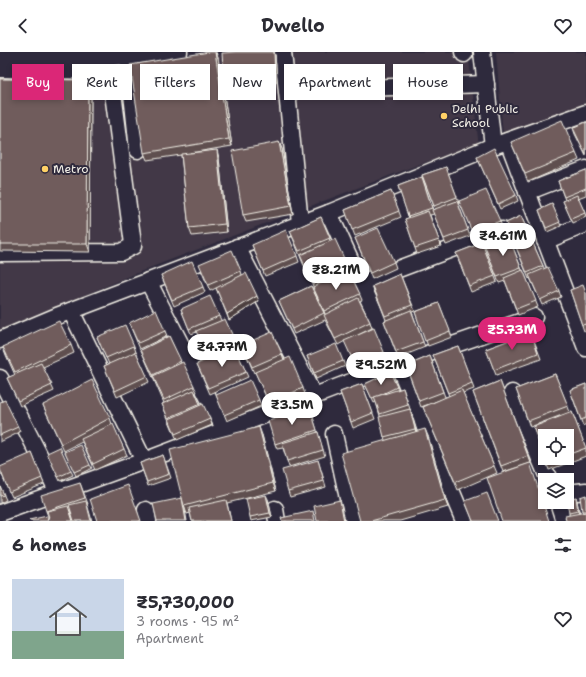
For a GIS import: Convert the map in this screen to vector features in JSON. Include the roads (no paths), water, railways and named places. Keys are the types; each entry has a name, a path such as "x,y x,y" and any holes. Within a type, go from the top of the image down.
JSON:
{"street":[{"path":"10,55 87,59 179,52"},
{"path":"283,52 300,223"},
{"path":"482,52 486,84 500,144 526,192 545,241 572,291 585,342"},
{"path":"128,56 138,150"},
{"path":"0,69 102,72 110,76 134,244 121,252 0,253"},
{"path":"385,87 486,84"},
{"path":"0,340 148,281 329,213 500,144 586,113"},
{"path":"526,192 586,169"},
{"path":"329,213 398,364 464,521"},
{"path":"545,241 586,224"},
{"path":"361,283 502,230"},
{"path":"237,247 314,396"},
{"path":"148,281 225,430"},
{"path":"71,311 144,462"},
{"path":"0,513 144,462 398,364 534,317"},
{"path":"0,378 58,492"},
{"path":"512,393 546,473"},
{"path":"334,434 353,521"},
{"path":"574,492 586,491"},
{"path":"560,509 564,521"}],"place":[{"name":"Delhi Public School","path":"444,116"},
{"name":"Metro","path":"45,169"}]}
